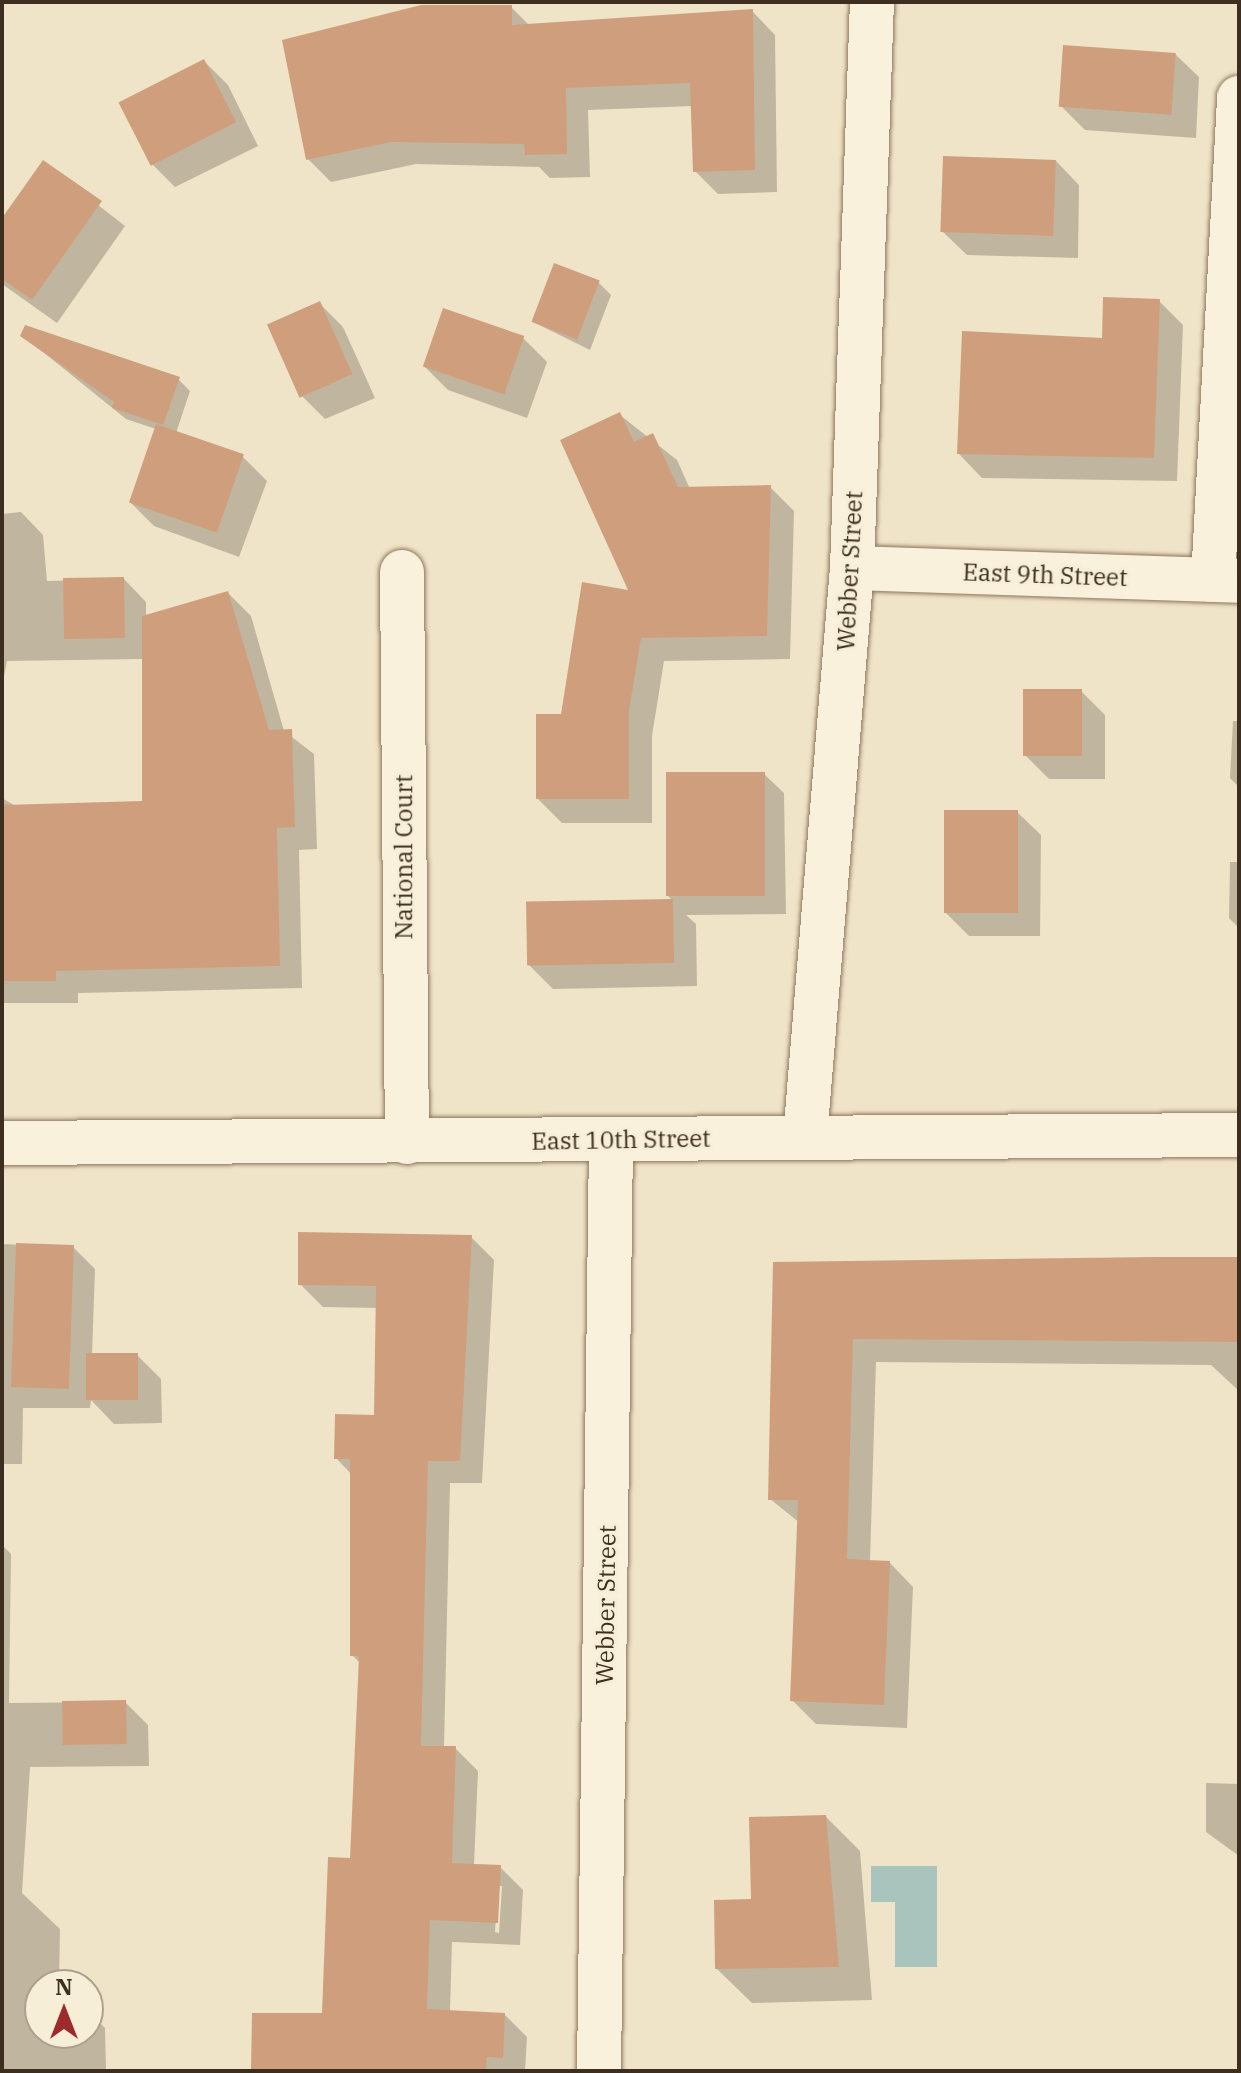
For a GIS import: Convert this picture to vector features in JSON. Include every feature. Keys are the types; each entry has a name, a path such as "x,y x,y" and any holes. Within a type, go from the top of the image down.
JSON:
{"street":[{"name":"Webber Street","path":"805,1138 852,568 872,2"},
{"path":"1226,581 1239,98"},
{"name":"East 9th Street","path":"852,568 1226,581"},
{"name":"National Court","path":"402,572 407,1142"},
{"name":"East 10th Street","path":"2,1143 1239,1135"},
{"name":"Webber Street","path":"599,2071 611,1140"}],"water":[{"path":"871,1866 937,1866 937,1967 895,1967 895,1902 871,1902"}],"building":[{"path":"421,5 512,5 512,25 753,9 755,170 693,172 690,83 566,88 567,154 525,155 524,144 391,142 306,160 282,40"},
{"path":"1063,45 1176,53 1171,115 1059,107"},
{"path":"204,59 236,122 151,166 118,103"},
{"path":"943,156 1056,160 1053,236 940,232"},
{"path":"43,160 102,201 32,300 2,279 2,218"},
{"path":"554,263 600,281 577,339 531,322"},
{"path":"1103,297 1160,299 1154,458 957,454 962,331 1102,338"},
{"path":"320,301 353,374 300,398 267,325"},
{"path":"443,308 524,336 504,395 423,367"},
{"path":"25,325 180,377 163,425 112,408 114,402 20,336"},
{"path":"620,412 634,442 653,433 678,487 771,485 767,636 641,638 629,711 629,799 536,799 536,714 561,714 582,582 628,590 560,440"},
{"path":"156,424 244,454 217,533 129,502"},
{"path":"124,577 125,638 64,639 63,578"},
{"path":"228,591 269,730 292,729 295,827 277,828 280,966 56,971 56,981 3,981 3,805 142,801 142,616"},
{"path":"1023,689 1082,689 1082,756 1023,756"},
{"path":"666,772 765,772 765,896 666,896"},
{"path":"944,810 1018,810 1018,913 944,913"},
{"path":"673,899 674,963 527,966 526,902"},
{"path":"298,1232 472,1235 460,1461 428,1461 421,1746 456,1746 452,1863 501,1865 498,1923 430,1920 427,2009 505,2013 503,2058 487,2057 486,2071 251,2071 252,2013 322,2013 328,1857 350,1858 359,1656 350,1656 350,1459 334,1459 335,1414 374,1415 376,1286 298,1285"},
{"path":"16,1243 74,1245 69,1389 11,1387"},
{"path":"1239,1257 1239,1342 853,1339 847,1559 890,1561 884,1705 790,1701 798,1500 768,1500 773,1262"},
{"path":"86,1353 138,1353 138,1400 86,1400"},
{"path":"126,1700 127,1744 63,1745 62,1701"},
{"path":"826,1815 839,1967 715,1969 714,1900 751,1899 749,1817"}]}
